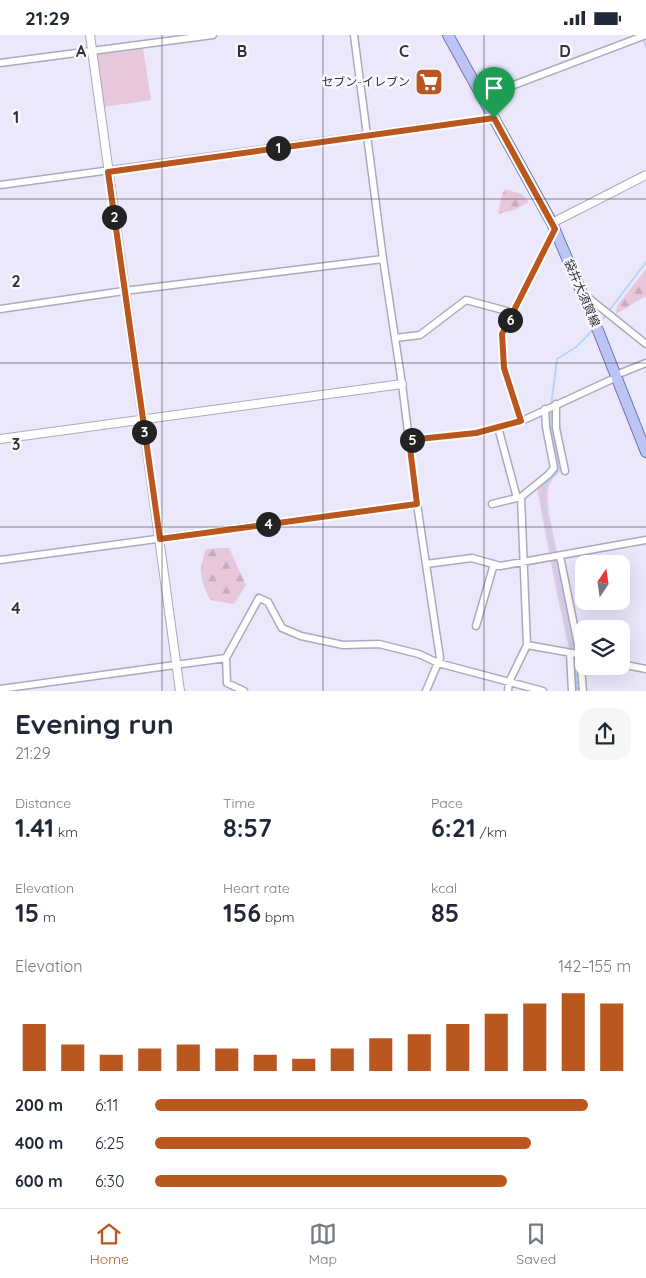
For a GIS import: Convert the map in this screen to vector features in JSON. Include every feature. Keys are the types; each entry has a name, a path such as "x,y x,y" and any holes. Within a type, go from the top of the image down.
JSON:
{"main road":[{"name":"袋井大須賀線","path":"448,35 554,226 646,452"}],"street":[{"path":"90,35 180,691"},
{"path":"0,63 213,35"},
{"path":"354,35 383,259 440,658 426,691"},
{"path":"482,97 642,36"},
{"path":"0,185 108,172 494,118"},
{"path":"521,421 504,368 502,334 514,313 554,226 646,175"},
{"path":"0,309 124,291 383,259"},
{"path":"582,293 646,344"},
{"path":"395,338 420,335 466,301 514,313"},
{"path":"409,440 476,433 521,421 646,363"},
{"path":"0,439 142,418 402,384"},
{"path":"556,404 556,428 565,471"},
{"path":"492,504 519,498 548,475 554,467 546,427 545,409"},
{"path":"498,427 519,498 524,562 526,645 509,682 508,691"},
{"path":"0,560 417,504"},
{"path":"426,564 472,558 500,566 646,540"},
{"path":"560,556 575,624"},
{"path":"476,626 494,564"},
{"path":"244,691 227,683 226,658 259,598 268,602 282,628 301,637 343,645 380,644 419,654 438,663 543,691"},
{"path":"526,645 575,654"},
{"path":"570,653 572,691"},
{"path":"0,689 226,658"},
{"path":"630,666 646,669"},
{"path":"583,675 583,691"}],"green space":[{"path":"143,48 151,100 104,107 96,54"},
{"path":"505,189 522,194 529,202 514,210 498,214"},
{"path":"646,269 646,298 644,297 616,314 617,306"},
{"path":"545,411 554,414 563,469 553,479 548,489 549,515 575,633 575,675 581,675 582,690 572,690 570,653 537,488 555,468"},
{"path":"229,548 246,585 234,604 210,600 201,575 206,549"}],"water":[{"path":"572,654 574,654 575,675 577,675 579,690 575,690"}],"waterway":[{"path":"643,37 646,47"},
{"path":"599,324 646,262"},
{"path":"551,406 557,359 576,347 594,329"},
{"path":"550,411 551,432 559,468 556,474 545,484 542,498 572,651"}],"place":[{"name":"セブン-イレブン","path":"429,82"}],"route":[{"path":"494,118 555,229 502,334 504,368 521,421 476,433 409,440 417,504 160,539 108,172 494,118"}]}
